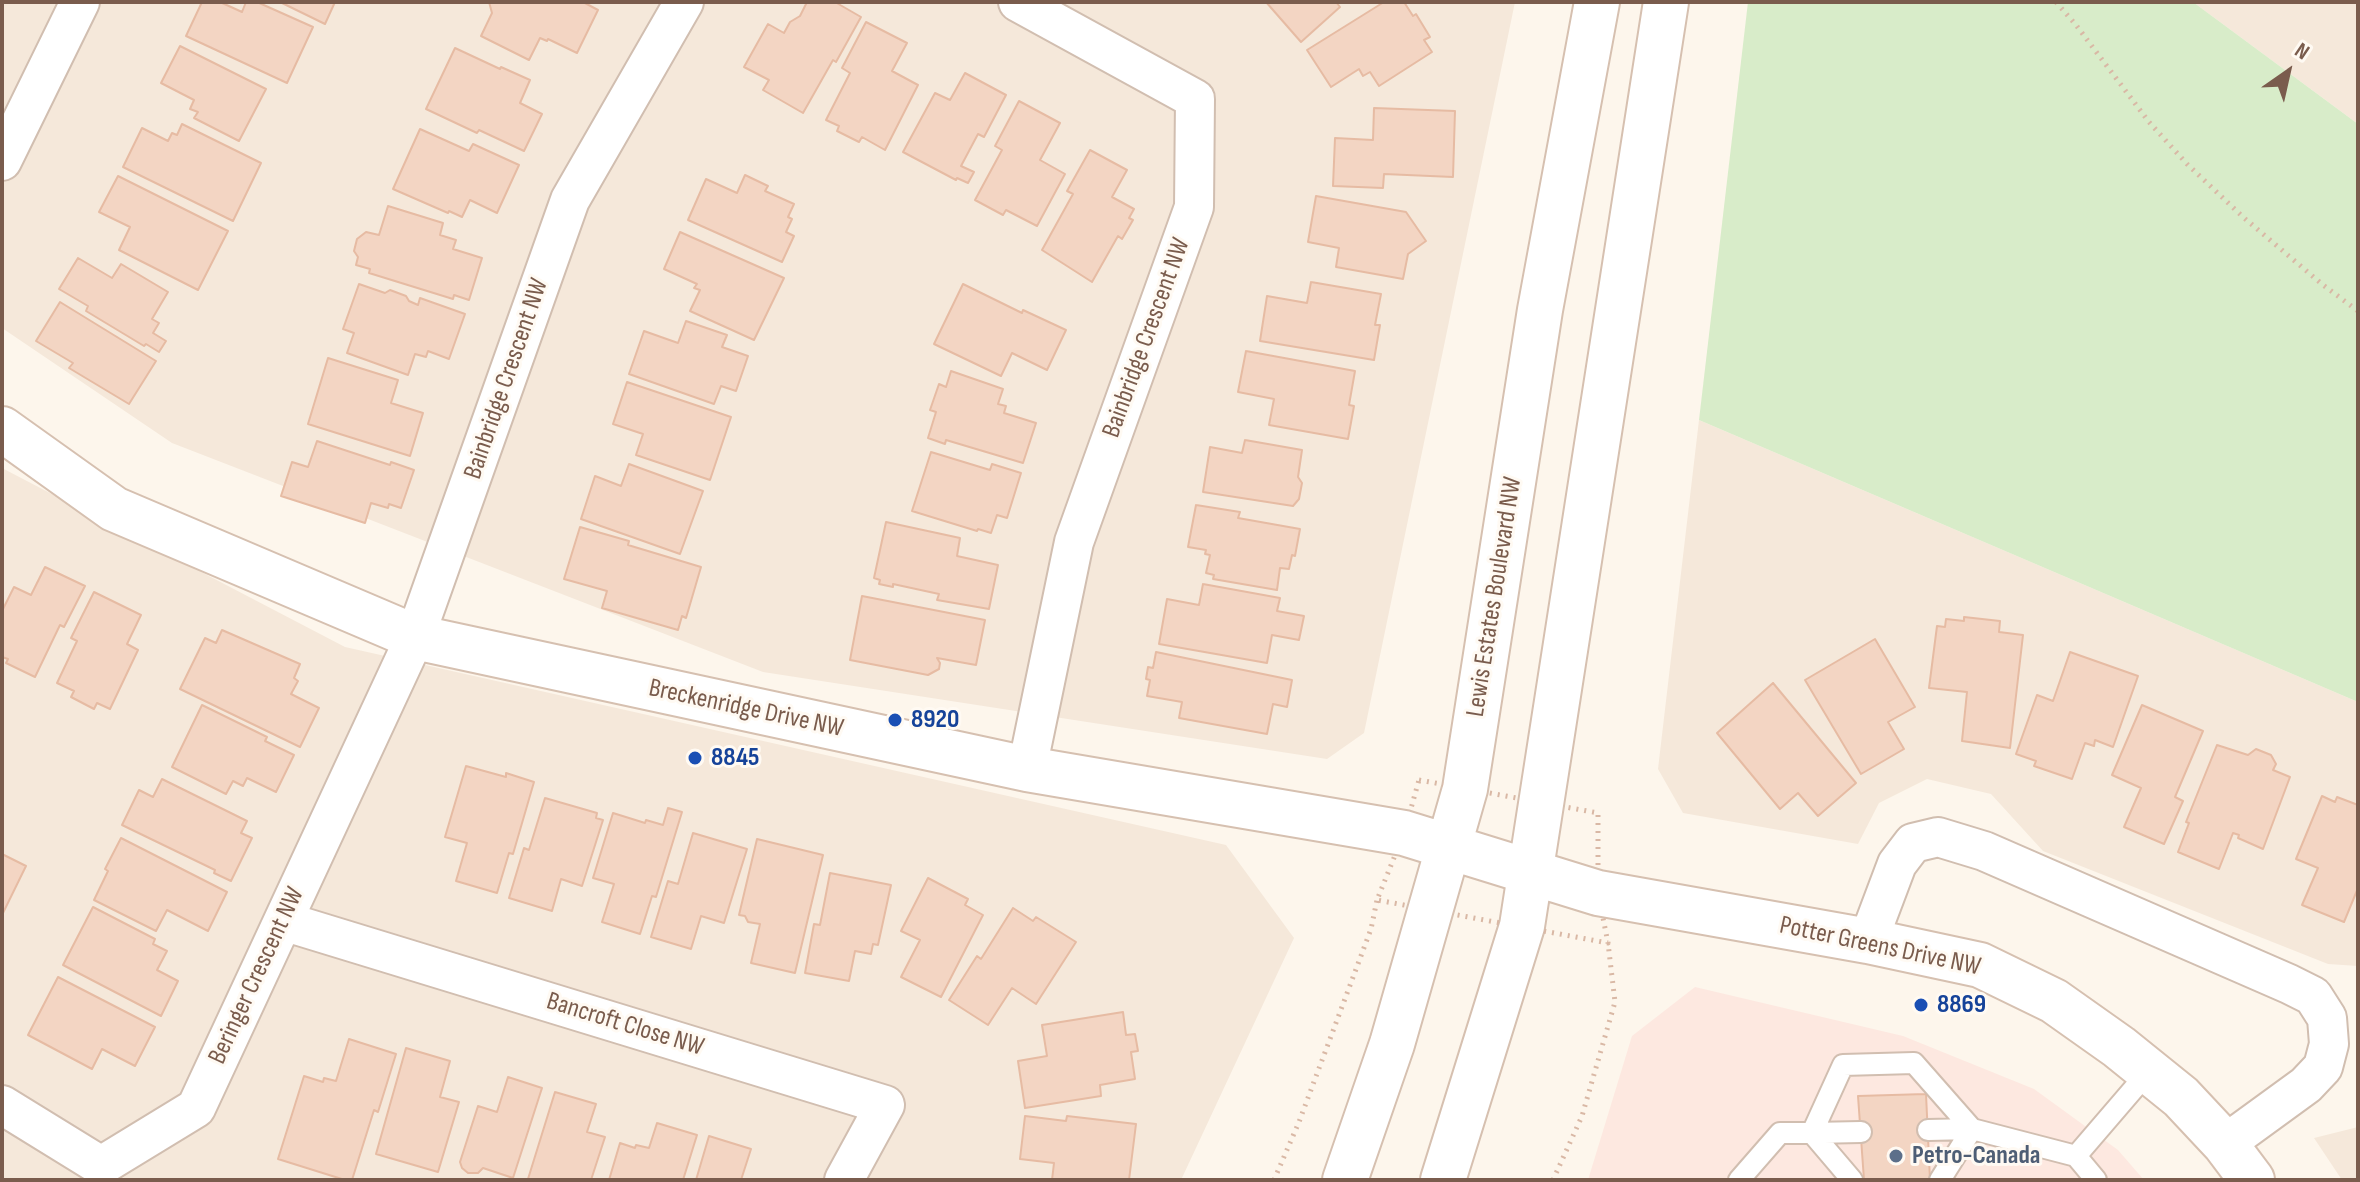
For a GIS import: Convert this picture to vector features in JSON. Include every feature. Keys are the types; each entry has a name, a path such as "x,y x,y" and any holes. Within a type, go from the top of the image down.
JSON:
{"street":[{"path":"2,161 80,2"},
{"name":"Bainbridge Crescent NW","path":"415,637 570,200 684,2"},
{"name":"Bainbridge Crescent NW","path":"1018,2 1195,99 1194,207 1074,542 1027,769"},
{"name":"Lewis Estates Boulevard NW","path":"1345,1180 1392,1044 1465,789 1540,310 1597,2"},
{"path":"1443,1180 1522,926 1666,2"},
{"name":"Breckenridge Drive NW","path":"2,429 114,509 415,637 1027,769 1404,833 1532,871"},
{"name":"Beringer Crescent NW","path":"2,1105 101,1166 196,1108 415,637"},
{"path":"1868,941 1897,864 1913,843 1938,837 1984,851 2313,996 2327,1018 2329,1044 2323,1067 2306,1085 2225,1144"},
{"name":"Potter Greens Drive NW","path":"1532,871 1598,893 1868,941 1980,965 2054,1001 2119,1047 2181,1097 2225,1144 2252,1180"},
{"name":"Bancroft Close NW","path":"283,921 885,1105 844,1180"}],"lane":[{"path":"1812,1133 1843,1065 1872,1064 1914,1063 1972,1129"},
{"path":"2076,1156 2149,1071"},
{"path":"1940,1180 1972,1129"},
{"path":"1928,1130 1972,1129 2076,1156 2096,1180"},
{"path":"1739,1180 1780,1133 1861,1132"},
{"path":"1812,1133 1852,1180"}],"path":[{"path":"2056,2 2149,122 2187,164 2243,217 2358,311"},
{"path":"1274,1180 1299,1122 1365,944 1377,900"},
{"path":"1553,1180 1582,1116 1615,1002 1608,943"}],"shaded area":[{"path":"2,2 1515,2 1364,733 1327,759 763,672 172,443 2,328"},
{"path":"2193,2 2358,2 2358,124"},
{"path":"1699,420 2358,702 2358,966 2328,964 2043,851 1991,794 1927,779 1879,803 1858,844 1683,813 1658,769"},
{"path":"2,468 345,647 1226,845 1294,938 1181,1180 2,1180"},
{"path":"1695,987 1903,1036 2034,1089 2118,1150 2144,1180 1588,1180 1632,1036"},
{"path":"2358,1127 2358,1180 2342,1180 2314,1138"}],"green space":[{"path":"1748,2 2193,2 2358,124 2358,702 1699,420"}],"building":[{"path":"202,2 220,2 242,12 246,2 257,2 313,27 287,83 186,36"},
{"path":"280,2 335,2 325,24"},
{"path":"489,2 583,2 598,10 577,53 540,38 529,60 481,36 492,13"},
{"path":"807,2 835,2 861,17 803,113 763,90 769,80 744,67 768,24 784,33 790,22 800,16"},
{"path":"1266,2 1336,2 1340,7 1301,42"},
{"path":"1384,2 1404,2 1413,16 1416,14 1430,37 1424,40 1432,52 1379,86 1370,72 1363,76 1359,69 1331,87 1307,50"},
{"path":"866,22 907,43 892,71 918,85 885,150 862,137 859,142 837,131 839,126 826,120 850,73 842,68"},
{"path":"180,46 266,89 239,141 194,118 198,112 190,109 194,100 161,83"},
{"path":"455,48 530,80 520,103 542,114 524,151 426,109"},
{"path":"965,73 1006,95 984,137 978,134 961,166 974,172 968,183 956,180 903,152 935,93 950,100"},
{"path":"1019,101 1060,123 1040,160 1065,174 1037,226 1006,210 1003,215 975,200 1002,150 995,146"},
{"path":"1374,108 1455,111 1453,177 1384,174 1383,188 1333,186 1335,138 1373,140"},
{"path":"182,124 261,163 233,221 123,167 142,128 168,141 172,133 177,135"},
{"path":"420,129 469,151 473,144 519,165 497,213 470,200 462,217 393,189"},
{"path":"1090,150 1127,170 1112,197 1134,209 1129,218 1133,220 1122,239 1118,236 1092,282 1042,250 1073,194 1067,191"},
{"path":"745,175 768,186 765,191 794,204 786,232 794,236 782,262 688,220 706,179 737,193"},
{"path":"118,176 228,231 198,290 119,250 130,227 99,212"},
{"path":"1316,196 1406,212 1426,241 1408,254 1403,279 1336,267 1339,248 1308,242"},
{"path":"388,206 443,223 440,235 456,240 453,249 482,258 469,300 454,295 453,299 369,273 370,269 356,265 358,257 354,251 357,239 366,232 379,235"},
{"path":"680,232 784,278 754,340 690,311 700,290 694,288 697,284 664,269"},
{"path":"78,258 112,278 121,264 168,292 152,319 159,323 153,333 166,341 159,352 86,311 88,306 59,289"},
{"path":"1311,282 1381,294 1375,325 1380,325 1374,360 1260,341 1267,296 1307,303"},
{"path":"359,284 385,293 390,290 418,305 420,298 465,314 449,359 428,351 426,357 415,354 408,375 347,353 354,333 343,329"},
{"path":"963,284 1022,313 1023,310 1066,330 1047,370 1012,353 1001,376 934,344"},
{"path":"60,302 156,361 129,404 69,368 73,363 36,341"},
{"path":"686,321 727,335 722,347 748,356 736,391 721,386 714,404 629,374 644,331 678,343"},
{"path":"1246,351 1355,371 1349,405 1354,406 1348,439 1269,425 1274,399 1238,392"},
{"path":"328,358 398,380 391,403 423,413 410,456 308,424"},
{"path":"951,371 1003,389 998,404 1006,406 1004,413 1036,423 1023,463 946,440 945,444 928,438 936,412 930,410 939,384 946,387"},
{"path":"627,382 731,417 710,480 636,455 643,434 613,424"},
{"path":"1245,440 1302,450 1298,477 1302,483 1299,499 1293,506 1203,492 1210,447 1242,453"},
{"path":"317,441 414,470 401,508 371,503 365,523 281,496 292,462 308,467"},
{"path":"931,452 990,470 992,464 1021,473 1007,518 997,515 991,533 912,511"},
{"path":"629,464 703,491 680,554 581,519 595,476 621,486"},
{"path":"1196,505 1240,512 1238,518 1300,529 1289,569 1280,568 1277,590 1213,579 1214,575 1206,573 1210,555 1205,554 1206,550 1188,547"},
{"path":"886,522 960,538 957,556 998,565 989,609 937,600 939,594 879,584 880,580 874,578"},
{"path":"580,527 701,567 686,618 682,616 678,630 602,608 607,591 564,579"},
{"path":"45,567 85,586 64,627 60,625 35,677 6,663 8,659 2,657 2,611 14,587 31,595"},
{"path":"1203,584 1280,598 1277,611 1304,616 1299,640 1272,635 1267,663 1159,644 1167,599 1199,605"},
{"path":"94,592 141,615 127,644 138,650 110,709 97,703 94,709 71,697 74,691 57,683 77,641 71,638"},
{"path":"862,596 985,620 976,665 937,658 939,669 928,675 850,660"},
{"path":"1964,617 2000,621 1999,632 2023,635 2010,748 1962,741 1967,692 1929,688 1937,626 1945,627 1946,619 1964,621"},
{"path":"222,630 300,664 294,678 298,681 291,694 319,708 300,747 180,689 205,638 216,643"},
{"path":"1875,639 1915,707 1888,722 1904,749 1861,774 1805,680"},
{"path":"1156,652 1292,680 1287,707 1273,704 1267,734 1179,718 1182,702 1147,696 1150,680 1146,679 1148,667 1153,668"},
{"path":"2070,652 2138,676 2113,747 2095,740 2094,746 2085,743 2072,779 2034,766 2036,761 2016,754 2037,695 2053,701"},
{"path":"1773,683 1856,783 1818,816 1798,793 1780,809 1717,733"},
{"path":"202,705 267,737 265,741 294,755 276,792 247,778 243,786 233,781 226,794 172,767"},
{"path":"2142,705 2203,731 2175,797 2183,801 2164,844 2124,827 2141,788 2112,775"},
{"path":"2217,745 2248,755 2256,749 2271,755 2276,764 2273,770 2290,777 2263,849 2233,833 2219,869 2178,852 2189,823 2186,822"},
{"path":"466,766 534,782 513,854 509,853 497,893 456,881 467,843 445,837"},
{"path":"162,779 247,821 241,833 252,838 231,881 214,873 215,870 122,825 139,790 153,797"},
{"path":"2322,796 2335,802 2337,797 2358,805 2358,888 2344,922 2302,905 2318,868 2296,859"},
{"path":"545,798 597,813 596,818 603,820 582,886 561,879 552,911 509,898 524,848 529,850"},
{"path":"668,808 682,812 656,897 652,896 640,934 602,922 614,884 593,878 613,813 663,825"},
{"path":"693,833 747,849 724,923 701,916 691,949 651,937 668,881 678,884"},
{"path":"121,838 227,892 208,931 167,910 156,931 94,900"},
{"path":"757,839 823,855 795,973 751,963 760,924 748,922 745,916 739,915"},
{"path":"2,854 26,866 2,915"},
{"path":"830,873 891,885 878,945 873,944 871,954 855,951 849,981 805,973 814,924 820,925"},
{"path":"928,878 968,899 965,905 983,915 941,997 901,977 920,940 901,931"},
{"path":"93,907 155,939 153,944 167,951 157,970 178,981 161,1016 63,965"},
{"path":"1013,908 1033,921 1036,917 1076,942 1036,1004 1012,988 988,1025 949,1000 977,956 981,959"},
{"path":"58,977 155,1027 135,1066 102,1049 92,1069 28,1035"},
{"path":"1123,1012 1126,1035 1135,1034 1138,1051 1131,1052 1135,1079 1100,1085 1101,1096 1025,1108 1018,1061 1047,1056 1042,1025"},
{"path":"349,1039 396,1054 352,1180 345,1180 278,1159 304,1076 323,1082 324,1078 336,1081"},
{"path":"406,1048 450,1061 440,1097 459,1102 438,1172 376,1154"},
{"path":"508,1077 542,1088 513,1178 483,1168 478,1173 468,1173 460,1162 478,1106 497,1112"},
{"path":"555,1092 596,1104 587,1132 605,1137 591,1180 528,1179"},
{"name":"Petro-Canada","path":"1926,1094 1930,1180 1864,1180 1858,1096"},
{"path":"1025,1116 1066,1121 1067,1116 1136,1124 1129,1180 1052,1180 1054,1163 1020,1159"},
{"path":"657,1123 697,1135 683,1180 609,1180 620,1143 649,1148"},
{"path":"709,1136 751,1149 741,1180 696,1180"}],"place":[{"name":"8920","path":"895,720"},
{"name":"8845","path":"695,758"},
{"name":"8869","path":"1921,1005"},
{"name":"Petro-Canada","path":"1896,1156"}]}
